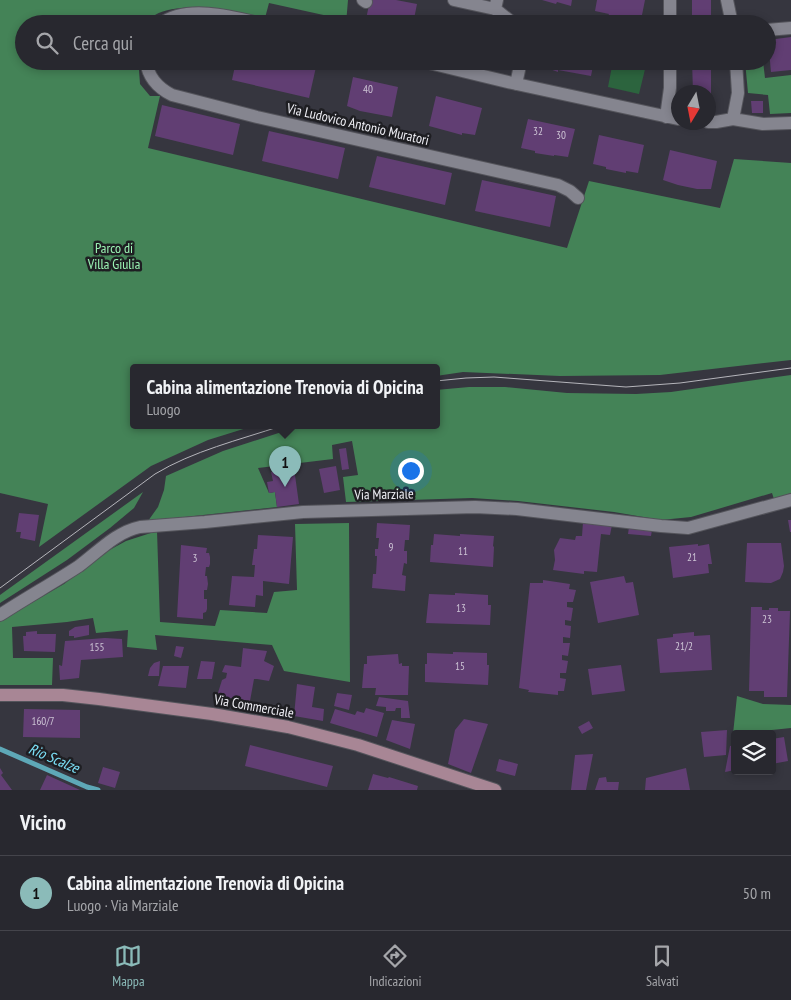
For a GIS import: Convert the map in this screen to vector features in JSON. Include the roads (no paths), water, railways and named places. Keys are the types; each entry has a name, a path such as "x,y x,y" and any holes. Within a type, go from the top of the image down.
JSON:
{"main road":[{"name":"Via Commerciale","path":"0,695 63,695 212,714 288,727 358,745 495,790"}],"street":[{"path":"454,0 496,4 506,15"},
{"path":"670,0 670,15"},
{"path":"727,0 730,15"},
{"path":"188,15 222,15"},
{"path":"776,29 791,28"},
{"name":"Via Ludovico Antonio Muratori","path":"149,70 152,78 172,95 257,117 558,185 570,191 578,198"},
{"path":"458,70 671,118"},
{"path":"516,84 519,70"},
{"path":"670,70 671,103"},
{"path":"733,120 738,93 737,70"},
{"path":"716,122 733,120 763,124 791,123"},
{"name":"Via Marziale","path":"0,614 59,579 112,540 130,529 140,527 303,512 475,507 517,509 688,528 791,500"}],"waterway":[{"name":"Rio Scalze","path":"0,749 98,790"}],"tram line":[{"path":"440,381 494,377 626,387 680,383 791,368"},
{"path":"0,588 155,474 200,452 271,429"}],"place":[{"name":"Cabina alimentazione Trenovia di Opicina","path":"285,487"}],"park label":[{"name":"Parco di Villa Giulia","path":"114,256"}]}
